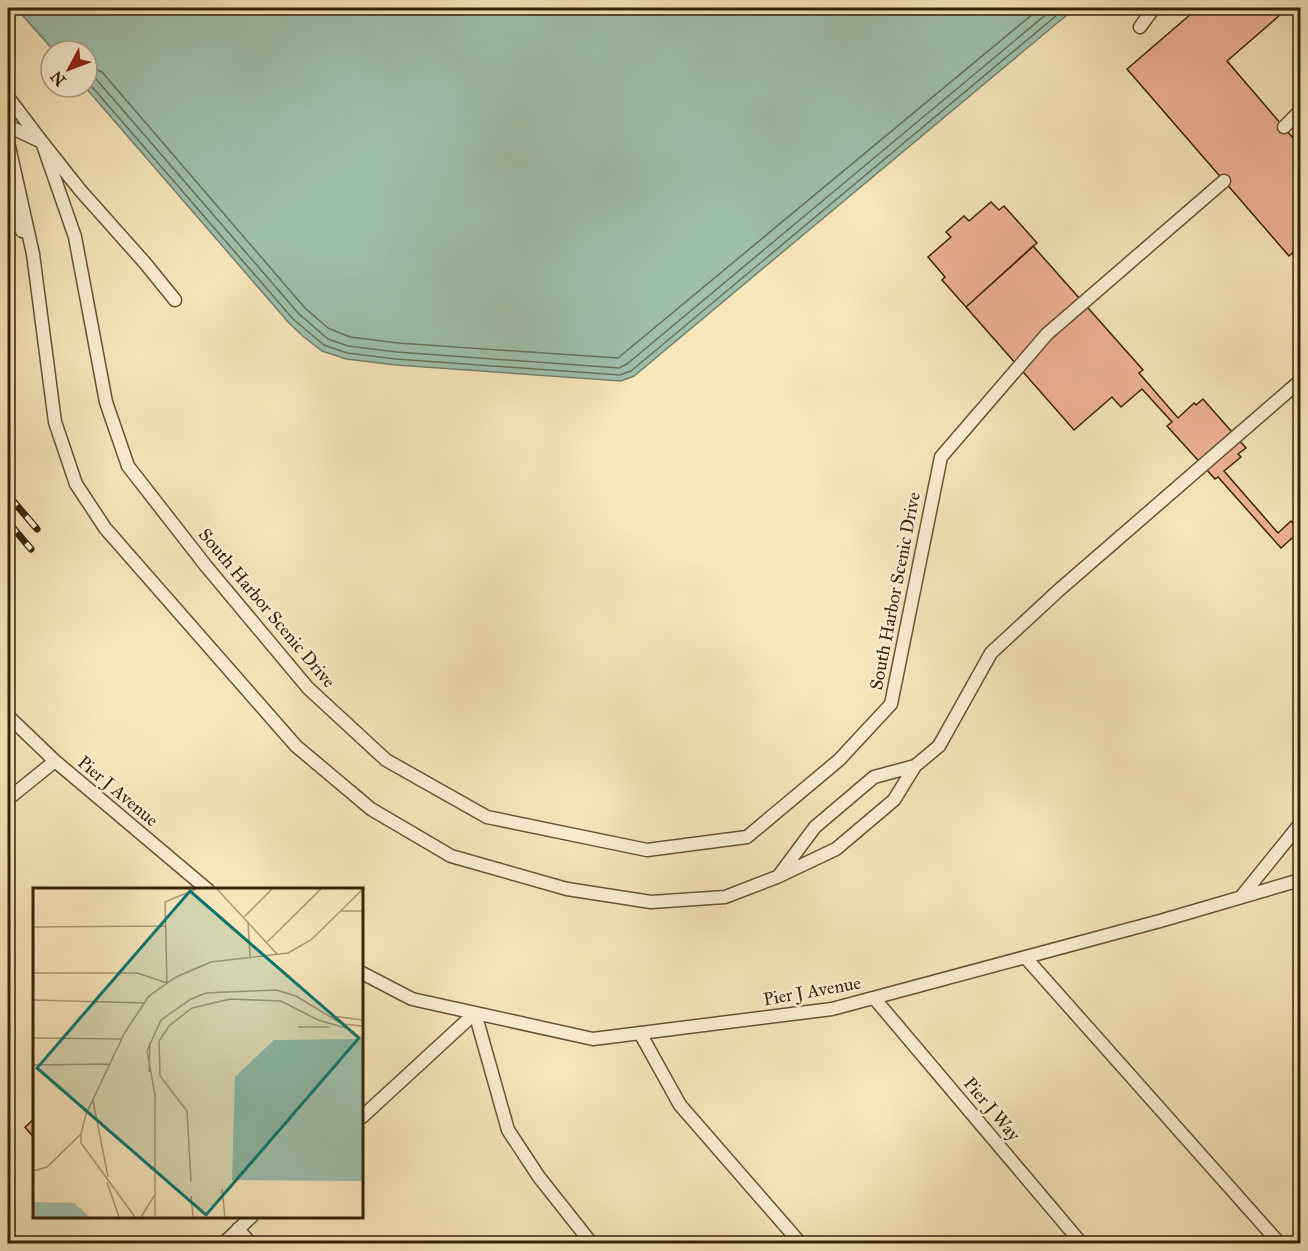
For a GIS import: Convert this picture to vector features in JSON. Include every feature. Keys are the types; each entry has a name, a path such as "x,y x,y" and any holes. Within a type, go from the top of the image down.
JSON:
{"lane":[{"path":"1140,27 1154,8"},
{"name":"South Harbor Scenic Drive","path":"8,97 42,142 75,237 106,402 128,466 206,566 308,688 386,760 487,817 647,850 747,837 839,760 891,704 940,457 1047,334 1224,181"},
{"path":"1284,127 1300,111"},
{"path":"8,126 42,142 80,190 146,263 175,300"},
{"path":"8,142 33,254 55,422 76,484 105,528 296,746 371,809 451,856 567,889 651,902 726,897 777,877 836,849 894,800 915,766 939,746 991,653 1059,590 1300,381"},
{"path":"8,200 33,254"},
{"name":"Pier J Avenue","path":"8,716 55,761 206,888"},
{"path":"8,799 55,761"},
{"path":"777,877 815,827 874,777 915,766"},
{"path":"1241,897 1300,825"},
{"name":"Pier J Avenue","path":"363,974 412,999 593,1039 832,1010 1160,921 1300,880"},
{"path":"1025,957 1280,1244"},
{"name":"Pier J Way","path":"874,998 1082,1244"},
{"path":"363,1116 475,1013 508,1130 539,1177 592,1244"},
{"path":"640,1033 680,1105 801,1244"},
{"path":"223,1244 250,1218"},
{"path":"238,1229 251,1244"}],"water":[{"path":"16,8 1062,8 1068,14 634,376 621,381 396,365 346,359 322,351 289,323 95,99 99,99 99,39 43,39"}],"building":[{"path":"1198,8 1233,8 1237,12 1242,8 1288,8 1227,61 1300,146 1300,246 1289,256 1127,69"},
{"path":"991,202 999,210 1004,206 1037,243 966,307 942,280 945,277 928,257 951,237 946,232 964,216 969,221"},
{"path":"1033,246 1143,370 1139,373 1178,418 1194,403 1196,405 1203,399 1246,448 1238,454 1241,457 1224,471 1278,533 1291,521 1300,531 1281,548 1218,477 1215,479 1167,426 1172,422 1142,389 1121,407 1112,397 1074,430 966,307"},
{"path":"33,1120 33,1137 25,1127"}],"railway":[{"path":"8,495 37,529"},
{"path":"8,522 31,549"}]}
